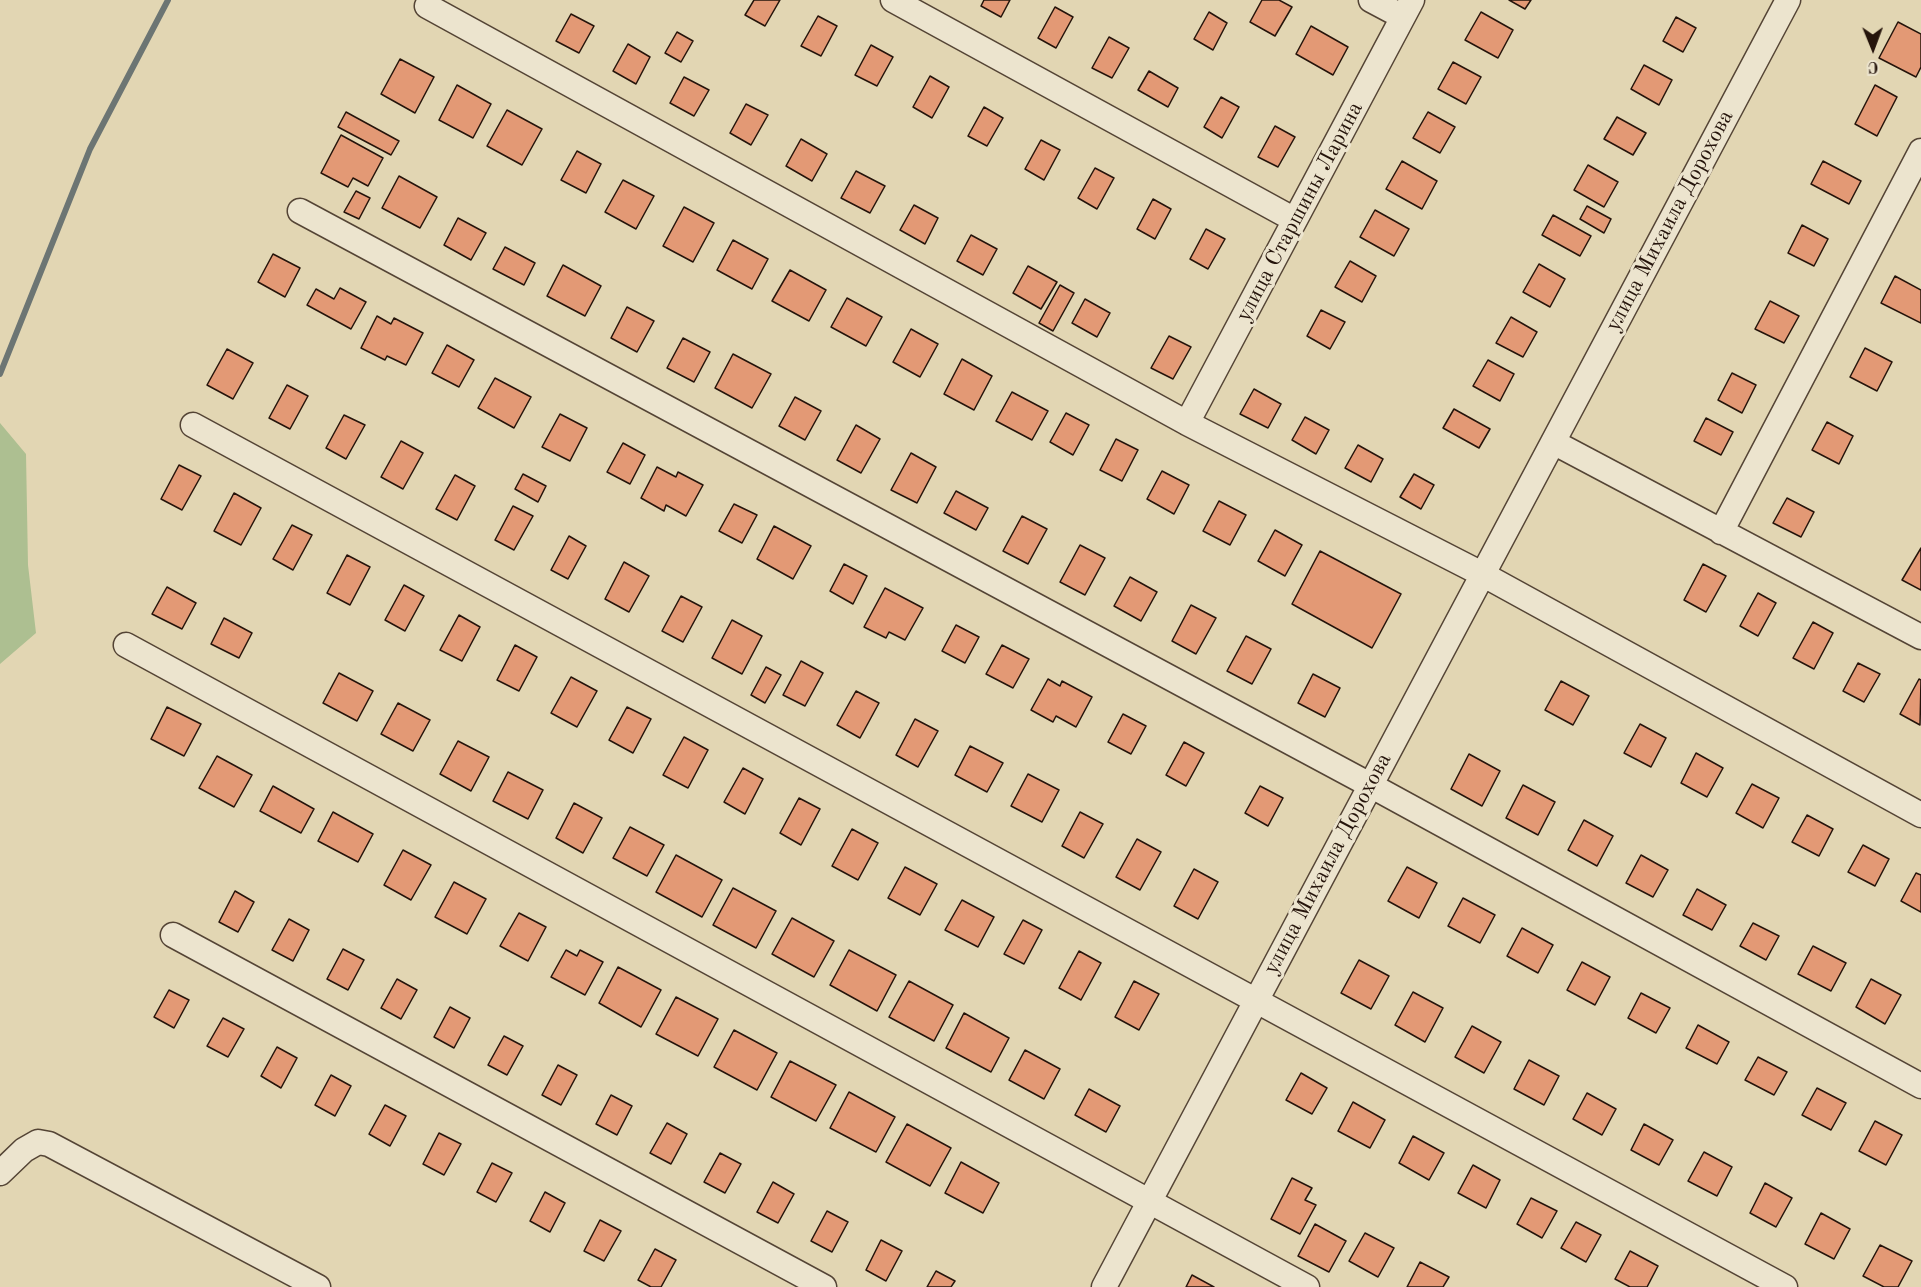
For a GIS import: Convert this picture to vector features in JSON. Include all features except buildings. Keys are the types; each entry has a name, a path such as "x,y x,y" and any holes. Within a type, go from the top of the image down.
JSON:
{"street":[{"path":"893,0 1295,220"},
{"path":"1371,0 1408,9"},
{"name":"улица Михаила Дорохова","path":"1104,1287 1788,0"},
{"path":"427,6 1187,423 1482,574 1921,814"},
{"name":"улица Старшины Ларина","path":"1187,423 1408,9"},
{"path":"1721,532 1921,151"},
{"path":"300,211 1370,785 1921,1086"},
{"path":"193,425 1785,1287"},
{"path":"1553,442 1921,637"},
{"path":"126,645 1307,1287"},
{"path":"173,935 824,1287"},
{"path":"0,1173 24,1149 38,1142 49,1144 318,1287"}],"green space":[{"path":"0,423 26,454 28,565 36,633 0,664"}],"waterway":[{"path":"0,374 90,149 168,0"}]}
